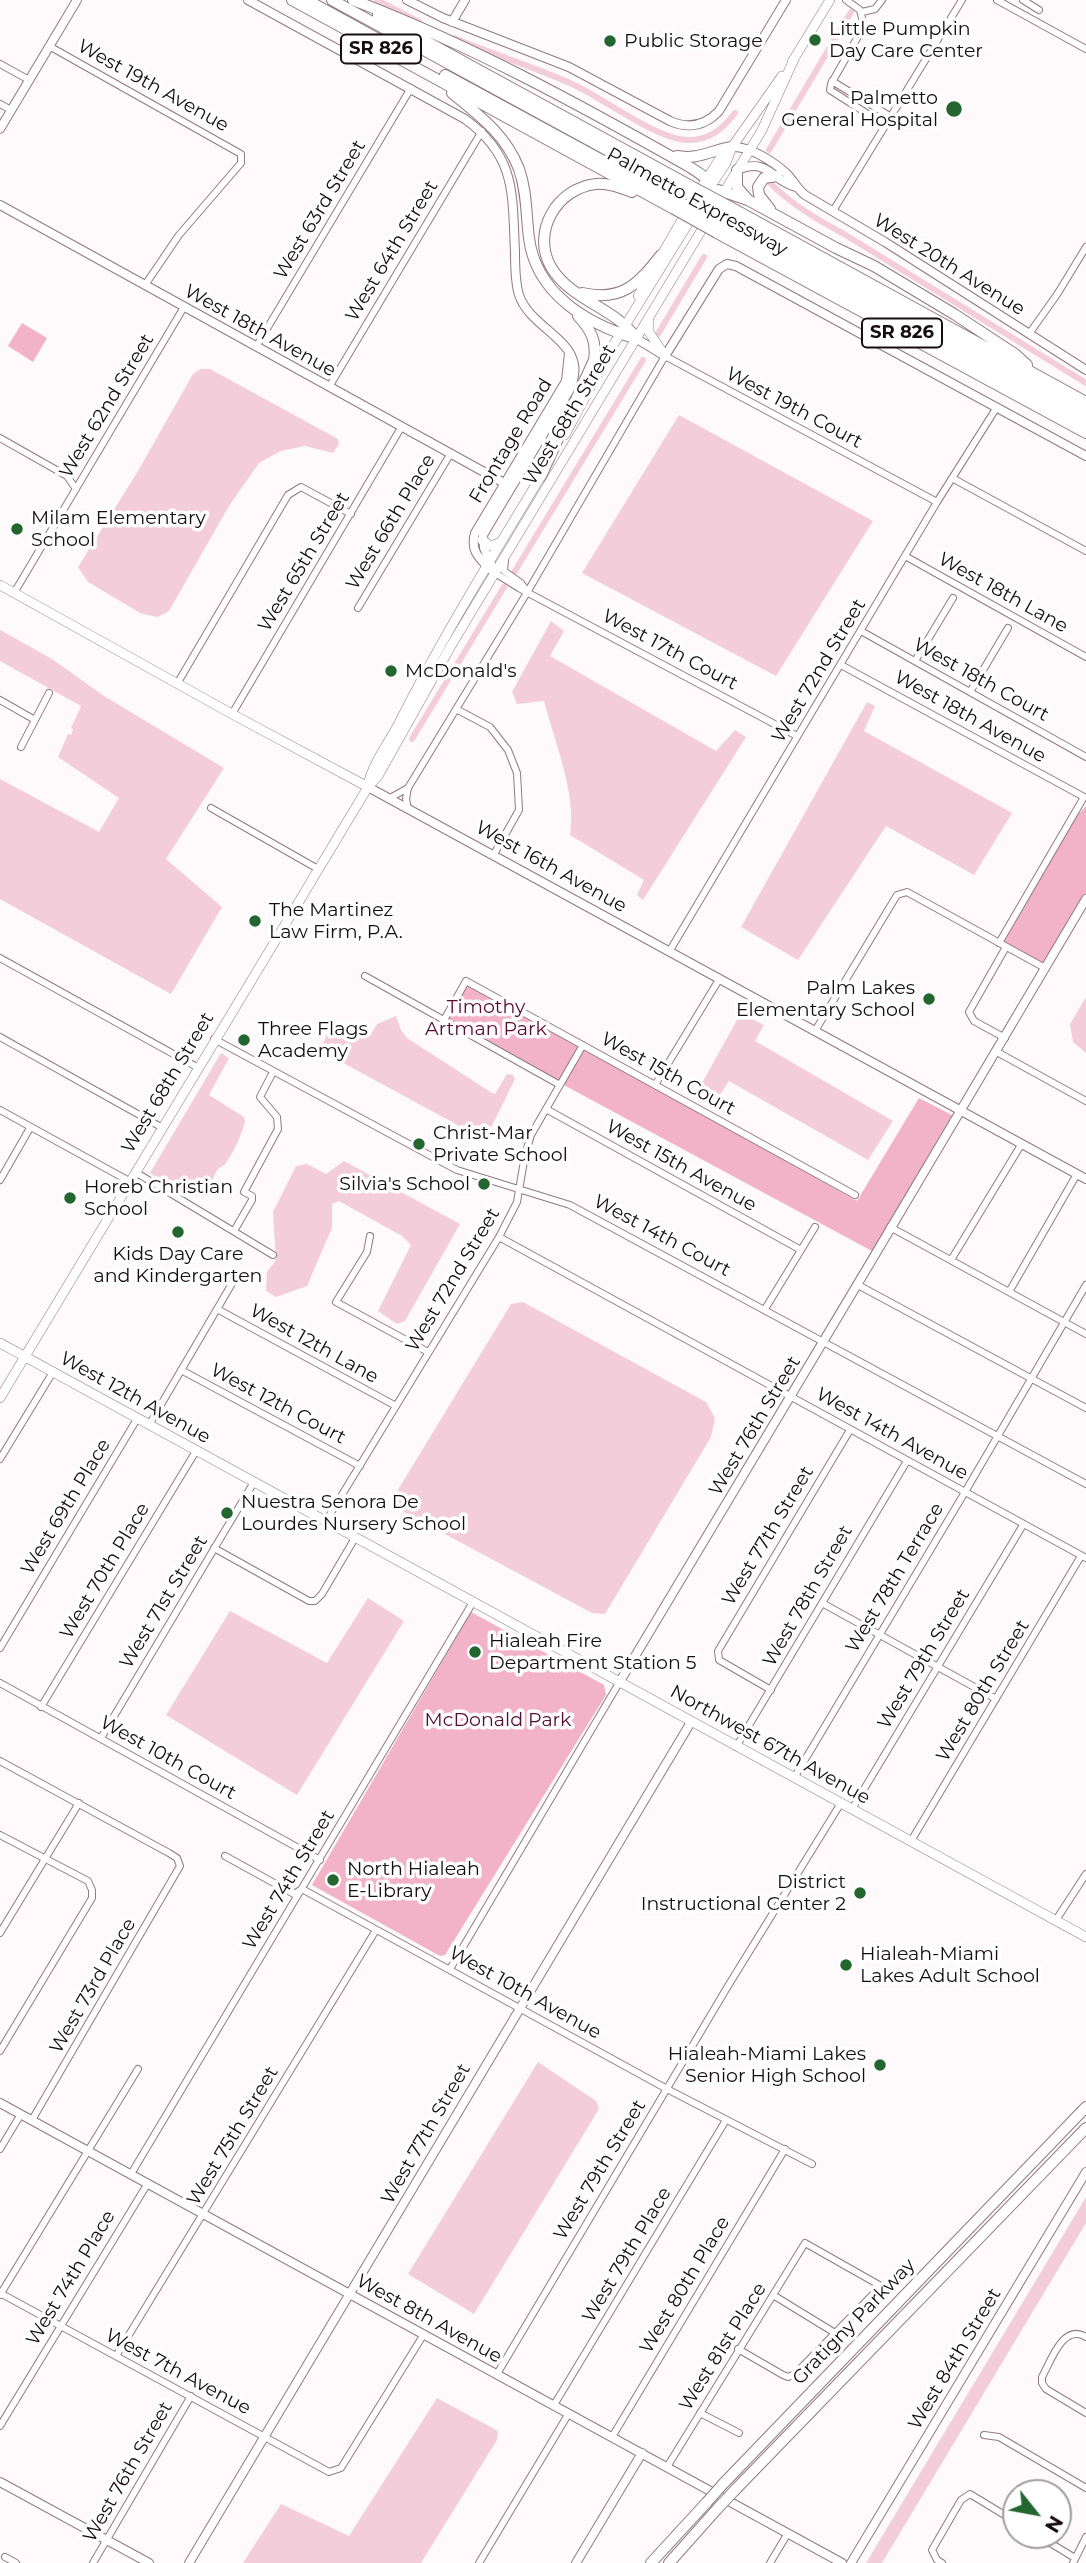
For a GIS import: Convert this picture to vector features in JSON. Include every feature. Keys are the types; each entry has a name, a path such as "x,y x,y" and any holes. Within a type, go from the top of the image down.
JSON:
{"highway":[{"name":"Palmetto Expressway","path":"292,0 431,76 681,197 1086,402"},
{"path":"307,0 681,197"},
{"path":"332,0 681,197"},
{"name":"Palmetto Expressway","path":"352,0 681,197 1086,433"},
{"path":"352,0 395,16 507,68 668,154 713,188 748,200 874,266 1015,354 1042,378"},
{"path":"431,76 486,121 509,148 524,187 528,236 534,263 545,284 570,306 595,342 594,360 541,476"},
{"path":"668,154 688,158 700,157 732,147"},
{"path":"737,170 737,187 748,200"},
{"path":"774,214 761,198 758,189 764,178 777,176"},
{"path":"636,339 559,279 551,266 544,243 548,218 565,197 587,185 611,185 681,197"},
{"path":"710,215 713,188"},
{"path":"725,221 1086,412"},
{"path":"725,221 1086,424"},
{"path":"576,292 604,296 618,293 639,281 661,255"},
{"path":"570,306 623,329"},
{"name":"Gratigny Parkway","path":"651,2563 723,2484 1086,2107"},
{"name":"Gratigny Parkway","path":"669,2563 735,2490 1086,2128"}],"main road":[{"name":"West 68th Street","path":"368,787 371,773 422,676 541,476 623,329 713,188 721,157 732,147 795,57 830,0"},
{"name":"West 68th Street","path":"623,329 627,316 661,255 713,188 737,170 762,130 795,57"},
{"name":"West 68th Street","path":"0,1398 214,1039 368,787 398,743 507,552 710,215"},
{"path":"649,317 649,332 665,356"},
{"path":"482,540 491,546 501,542"},
{"name":"West 16th Avenue","path":"0,585 368,787"},
{"name":"West 12th Avenue","path":"0,1343 254,1482"},
{"name":"Northwest 67th Avenue","path":"254,1482 1086,1937"}],"street":[{"path":"0,129 77,0"},
{"path":"247,0 411,88 482,131 499,153 511,187 519,295 524,305 563,343 569,353"},
{"path":"407,0 452,22 562,64 674,123 695,125 707,122 719,111 786,0"},
{"path":"452,22 465,0"},
{"path":"846,0 862,12 864,21 829,88 831,92 882,123 889,122"},
{"path":"862,12 875,9 883,0"},
{"path":"833,211 962,0"},
{"path":"997,0 1086,49"},
{"path":"1023,0 1039,10"},
{"name":"West 19th Avenue","path":"50,46 242,154 241,163 179,235 145,285"},
{"path":"0,64 29,80"},
{"path":"832,81 888,115 889,122"},
{"name":"West 63rd Street","path":"256,347 411,88"},
{"path":"0,104 11,110"},
{"name":"West 64th Street","path":"329,387 482,131"},
{"name":"West 20th Avenue","path":"732,147 749,151 786,173 796,187"},
{"name":"West 20th Avenue","path":"737,170 756,165 777,176 1086,370"},
{"name":"West 18th Avenue","path":"0,205 505,483"},
{"path":"1029,334 1086,247"},
{"path":"408,808 408,788 528,591 665,356 719,269 727,264 736,266 1086,456"},
{"name":"West 62nd Street","path":"14,593 184,307"},
{"name":"West 19th Court","path":"636,339 937,502"},
{"name":"Frontage Road","path":"488,563 476,554 472,545 478,527 566,381 569,353"},
{"name":"Frontage Road","path":"482,540 573,383 575,363 569,353"},
{"name":"West 72nd Street","path":"669,952 937,502 997,407"},
{"name":"West 65th Street","path":"232,714 402,426"},
{"path":"0,438 67,476 76,489"},
{"name":"West 66th Place","path":"358,608 451,453"},
{"path":"952,478 1086,551"},
{"path":"505,483 506,498"},
{"path":"177,684 288,495 301,487 351,514"},
{"path":"482,540 488,563 495,573"},
{"name":"West 17th Court","path":"507,552 504,572 528,591"},
{"name":"West 18th Lane","path":"905,556 1086,657"},
{"name":"West 17th Court","path":"495,573 797,736"},
{"path":"915,661 953,598"},
{"path":"970,692 1008,628"},
{"name":"West 18th Court","path":"861,631 1086,757"},
{"name":"West 18th Avenue","path":"841,664 1084,797 999,943"},
{"path":"21,747 49,693"},
{"path":"0,700 35,720"},
{"path":"456,709 490,727 508,750 517,773 519,810 494,856"},
{"name":"West 16th Avenue","path":"368,787 1086,1179"},
{"path":"390,798 408,788"},
{"path":"211,808 318,869"},
{"path":"815,1031 897,895 902,892 907,892 1045,968"},
{"name":"West 76th Street","path":"450,1969 1086,899"},
{"path":"1004,1038 974,1021 969,1012 1006,947"},
{"path":"0,958 197,1067"},
{"path":"365,976 559,1085"},
{"path":"655,1085 720,978"},
{"name":"West 15th Court","path":"444,1020 466,982 855,1195"},
{"path":"0,1037 161,1127"},
{"name":"West 14th Court","path":"214,1039 457,1170 570,1205 1086,1484"},
{"name":"West 72nd Street","path":"326,1521 499,1237 517,1202 531,1135 583,1045"},
{"path":"997,1052 1086,1101"},
{"path":"234,1231 252,1200 252,1196 244,1192 278,1129 277,1117 260,1097 273,1072"},
{"name":"West 15th Avenue","path":"546,1109 801,1250"},
{"path":"0,1110 129,1181"},
{"path":"0,1180 30,1128"},
{"path":"951,1260 1021,1144"},
{"path":"135,1172 273,1255"},
{"path":"1009,1292 1077,1174"},
{"path":"765,1309 815,1227"},
{"path":"890,1227 1086,1334"},
{"path":"370,1236 367,1252 336,1302 428,1352"},
{"name":"West 14th Avenue","path":"499,1237 1084,1557"},
{"path":"149,1425 237,1275"},
{"name":"West 78th Terrace","path":"794,1778 1086,1284"},
{"path":"858,1285 1086,1408"},
{"name":"West 12th Lane","path":"217,1309 396,1406"},
{"name":"West 12th Court","path":"181,1370 360,1466"},
{"path":"0,1459 53,1372"},
{"name":"West 69th Place","path":"0,1648 137,1419"},
{"name":"West 77th Street","path":"771,1690 719,1660 718,1651 850,1430"},
{"name":"West 70th Place","path":"41,1707 196,1451"},
{"name":"West 78th Street","path":"736,1747 907,1461"},
{"name":"West 71st Street","path":"101,1738 254,1482"},
{"name":"West 79th Street","path":"852,1810 1023,1525"},
{"path":"214,1548 309,1601 315,1601 322,1594 355,1538"},
{"name":"West 80th Street","path":"911,1842 1084,1557"},
{"name":"West 74th Street","path":"131,2174 473,1602"},
{"path":"822,1603 996,1699"},
{"name":"West 10th Court","path":"0,1683 320,1860"},
{"name":"West 77th Street","path":"189,2563 691,1722"},
{"path":"0,1761 79,1803 0,1933"},
{"name":"West 73rd Place","path":"32,2120 180,1866 177,1858 169,1853 79,1803"},
{"name":"West 79th Street","path":"497,2374 841,1803"},
{"path":"0,1835 88,1881 92,1890 92,1898 0,2051"},
{"name":"West 10th Avenue","path":"225,1856 294,1894 302,1889 667,2089 812,2164"},
{"path":"1056,1920 1086,1874"},
{"name":"West 75th Street","path":"116,2357 376,1930"},
{"path":"0,2294 138,2069"},
{"name":"West 8th Avenue","path":"0,2103 842,2563"},
{"path":"0,2149 21,2114"},
{"name":"West 79th Place","path":"554,2405 726,2120"},
{"name":"West 80th Place","path":"612,2437 785,2149"},
{"name":"West 84th Street","path":"851,2563 1086,2172"},
{"name":"West 74th Place","path":"0,2426 148,2183"},
{"name":"West 81st Place","path":"667,2467 805,2243 881,2286 835,2333"},
{"name":"West 7th Avenue","path":"0,2294 329,2472 341,2468 424,2334"},
{"path":"738,2349 788,2377 795,2375 835,2333 773,2295"},
{"path":"1083,2335 1071,2333 1064,2338 1042,2377 1042,2383 1046,2389 1086,2413"},
{"name":"West 76th Street","path":"93,2563 191,2396"},
{"path":"479,2563 569,2413"},
{"path":"700,2413 739,2433"},
{"path":"984,2435 999,2437 1086,2488"},
{"path":"576,2563 642,2453"},
{"path":"0,2482 149,2563"},
{"path":"939,2562 932,2550 961,2500 970,2494 1002,2513"},
{"path":"770,2563 788,2533"},
{"path":"1057,2549 1074,2561 1086,2537"},
{"path":"5,2557 16,2563"}],"green space":[{"path":"22,323 47,338 33,362 8,346"},
{"path":"1086,806 1086,895 1044,967 1003,944 1074,819"},
{"name":"Timothy Artman Park","path":"466,981 857,1201 919,1098 952,1115 872,1251 445,1021"},
{"name":"McDonald Park","path":"471,1612 604,1685 606,1695 445,1955 440,1956 312,1885"}],"shaded area":[{"path":"201,369 210,369 338,439 339,444 333,453 305,446 281,451 259,463 229,506 169,611 158,617 142,614 88,582 78,567 138,471 193,374"},
{"path":"679,415 873,521 776,676 582,573"},
{"path":"551,621 564,631 550,656 716,751 735,730 746,737 643,900 637,895 644,880 570,835 567,785 544,701 517,704 512,692"},
{"path":"0,630 52,659 104,696 224,768 166,859 222,907 171,994 0,899 0,779 99,832 119,798 58,757 68,734 71,735 71,728 81,706 0,661"},
{"path":"867,702 875,706 864,731 1012,813 974,875 886,826 798,960 741,927"},
{"path":"1086,997 1086,1053 1073,1042 1070,1024"},
{"path":"741,1013 764,1025 755,1041 893,1121 868,1160 729,1081 719,1096 702,1083"},
{"path":"396,1016 407,1038 492,1093 495,1094 507,1074 513,1075 515,1079 485,1140 336,1059 321,1048 329,1030 370,1036 377,1024"},
{"path":"221,1053 229,1058 209,1095 244,1117 245,1122 234,1149 217,1171 207,1193 191,1195 150,1173"},
{"path":"344,1161 460,1224 405,1321 397,1324 378,1311 411,1245 402,1236 339,1201 332,1204 332,1228 307,1286 276,1297 266,1291 267,1272 276,1260 273,1212 296,1166 307,1164 326,1174"},
{"path":"523,1302 706,1402 715,1418 711,1437 605,1614 592,1613 402,1511 396,1493 511,1304"},
{"path":"368,1598 404,1621 297,1795 166,1715 230,1611 327,1663"},
{"path":"538,2062 596,2101 599,2109 474,2314 408,2274"},
{"path":"1086,2197 1086,2223 882,2563 866,2563"},
{"path":"437,2398 498,2431 497,2440 421,2563 243,2563 281,2504 349,2536"}],"waterway":[{"path":"377,0 419,22"},
{"path":"769,150 851,12"},
{"path":"454,38 570,83 644,125 673,138 701,139 720,129 735,113"},
{"path":"769,182 814,217 1086,383"},
{"path":"658,334 704,257"},
{"path":"515,571 643,360"},
{"path":"412,739 504,587"}],"place":[{"name":"Little Pumpkin Day Care Center","path":"815,40"},
{"name":"Public Storage","path":"610,41"},
{"name":"Palmetto General Hospital","path":"954,109"},
{"name":"Milam Elementary School","path":"17,529"},
{"name":"McDonald's","path":"391,671"},
{"name":"The Martinez Law Firm, P.A.","path":"255,921"},
{"name":"Palm Lakes Elementary School","path":"929,999"},
{"name":"Three Flags Academy","path":"244,1040"},
{"name":"Christ-Mar Private School","path":"419,1144"},
{"name":"Silvia's School","path":"484,1184"},
{"name":"Horeb Christian School","path":"70,1198"},
{"name":"Kids Day Care and Kindergarten","path":"178,1232"},
{"name":"Nuestra Senora De Lourdes Nursery School","path":"227,1513"},
{"name":"Hialeah Fire Department Station 5","path":"475,1652"},
{"name":"North Hialeah E-Library","path":"333,1880"},
{"name":"District Instructional Center 2","path":"860,1893"},
{"name":"Hialeah-Miami Lakes Adult School","path":"846,1965"},
{"name":"Hialeah-Miami Lakes Senior High School","path":"880,2065"}]}
